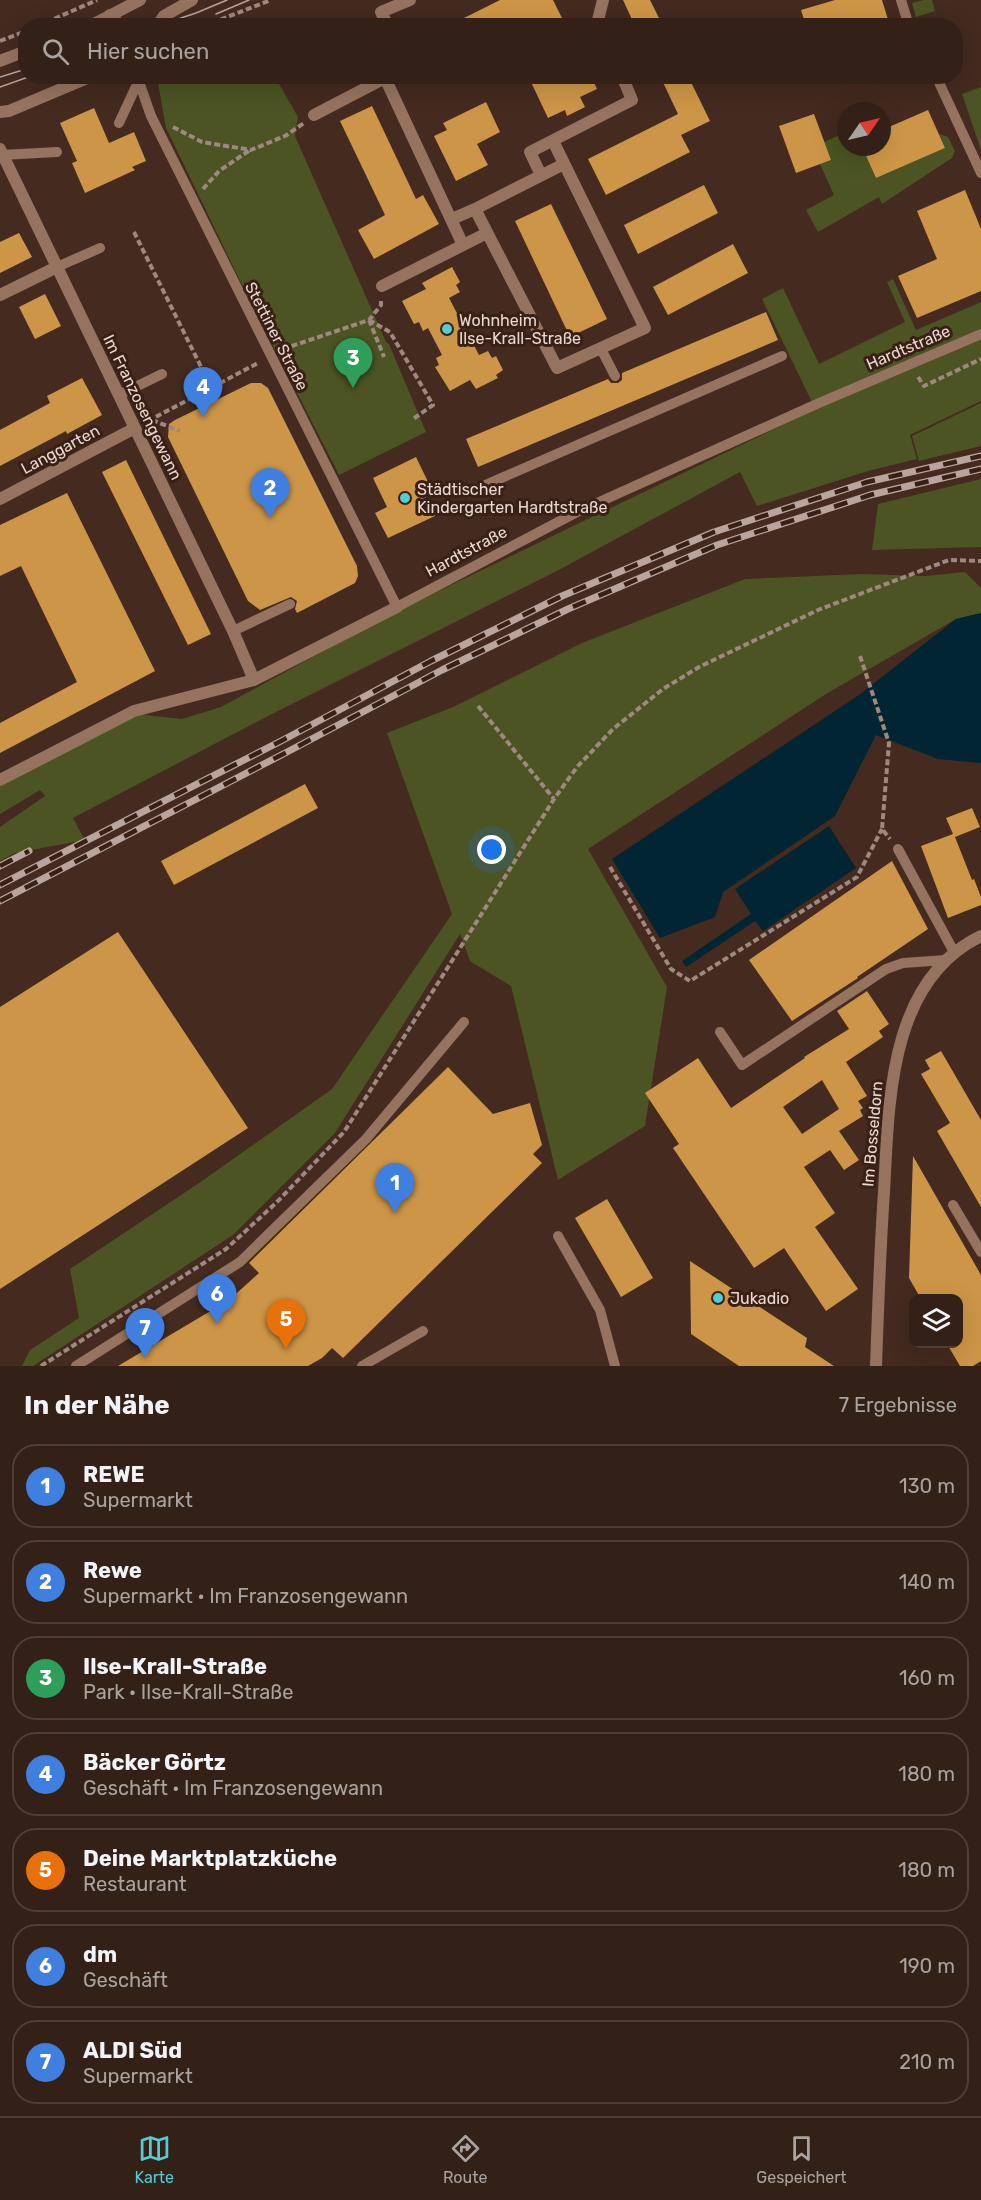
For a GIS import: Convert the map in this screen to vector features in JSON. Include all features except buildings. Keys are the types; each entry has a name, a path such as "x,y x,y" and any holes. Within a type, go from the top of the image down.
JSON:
{"street":[{"path":"104,18 140,0"},
{"path":"163,18 192,0"},
{"path":"384,18 381,12 410,0"},
{"path":"598,18 603,0"},
{"path":"110,15 113,18"},
{"path":"0,61 18,54"},
{"path":"0,112 9,111 73,84"},
{"path":"314,115 374,84"},
{"path":"390,84 463,245"},
{"path":"541,175 530,152 632,100 625,84"},
{"path":"475,209 557,368 645,328 554,141"},
{"name":"Im Franzosengewann","path":"1,152 233,631 254,680"},
{"path":"452,219 564,164"},
{"path":"382,286 487,233"},
{"path":"0,295 57,267"},
{"name":"Langgarten","path":"0,499 135,428"},
{"name":"Hardtstraße","path":"0,780 134,711 254,680 397,607"},
{"name":"Im Bosseldorn","path":"876,1366 881,1231 892,1082 912,1011 930,977 950,956 981,936"}],"lane":[{"path":"901,0 907,18"},
{"path":"119,123 136,84"},
{"name":"Stettiner Straße","path":"140,84 151,116 397,607"},
{"path":"940,84 981,173"},
{"path":"1,152 57,152"},
{"path":"57,267 100,248"},
{"name":"Hardtstraße","path":"397,607 577,512 819,403 981,334"},
{"path":"601,349 615,376"},
{"path":"467,493 632,415 782,356"},
{"path":"119,395 162,374"},
{"path":"233,631 290,604"},
{"path":"720,1032 742,1065 886,969 903,963 950,956 898,849"},
{"path":"76,1366 240,1262 366,1139 464,1022"},
{"path":"953,1205 981,1252"},
{"path":"558,1236 600,1310 615,1366"},
{"path":"362,1366 423,1331"}],"path":[{"path":"56,18 97,0"},
{"path":"225,18 271,0"},
{"path":"0,41 18,34"},
{"path":"193,200 219,171 251,150 285,136 314,115"},
{"path":"151,116 202,142 251,150"},
{"path":"134,232 218,399"},
{"path":"135,428 287,347 369,320 381,305 382,286"},
{"path":"369,320 378,336 384,357"},
{"path":"369,320 390,332 433,405 413,418"},
{"path":"909,364 924,386 981,359"},
{"path":"151,419 180,431"},
{"path":"40,1366 226,1248 276,1203 344,1132 554,799 577,767 613,729 663,689 699,667 818,610 949,560 981,561"},
{"path":"610,867 671,969 690,981 857,877 882,829 889,743 860,656"},
{"path":"478,706 554,799"},
{"path":"882,829 898,849"}],"green space":[{"path":"932,0 935,11 916,17 912,3"},
{"path":"158,84 279,84 298,117 295,136 426,432 339,475 245,291 166,128"},
{"path":"981,87 981,150 962,94"},
{"path":"939,134 948,137 955,151 952,158 882,204 879,197 818,232 806,210 834,195 820,164 831,160 824,142 837,136 837,156 866,156 876,178 945,148"},
{"path":"893,279 916,330 981,302 981,329 812,402 762,299 783,288 819,364 905,322 887,282"},
{"path":"981,338 981,401 910,435 917,459 868,471 757,506 740,472 555,572 272,714 73,818 85,840 15,853 0,861 0,827 45,796 40,790 0,814 0,786 136,714 182,719 221,707 399,610 820,407"},
{"path":"981,403 981,446 919,461 912,436"},
{"path":"981,479 981,547 872,550 878,504"},
{"path":"965,572 981,588 981,613 956,619 826,694 588,849 667,987 645,1126 558,1180 511,986 470,961 460,934 335,1133 233,1235 33,1366 22,1366 30,1350 79,1318 70,1269 202,1181 332,1089 452,914 387,733 453,707 582,643 745,579 862,574 925,576"}],"water":[{"path":"981,613 981,763 938,759 876,735 835,816 723,892 715,917 660,938 612,859 859,695 956,619"},
{"path":"829,826 856,868 763,931 755,921 686,967 682,961 751,914 735,889"}],"tram line":[{"path":"181,18 227,0"},
{"path":"216,14 249,0"},
{"path":"0,77 18,71"},
{"path":"0,87 18,81"}],"railway":[{"path":"0,885 283,740 431,661 562,596 714,532 867,482 981,456"},
{"path":"0,901 442,670 568,609 717,545 870,495 981,469"},
{"path":"0,866 29,851"}],"place":[{"name":"Wohnheim Ilse-Krall-Straße","path":"447,329"},
{"name":"Ilse-Krall-Straße","path":"353,388"},
{"name":"Bäcker Görtz","path":"203,417"},
{"name":"Städtischer Kindergarten Hardtstraße","path":"405,498"},
{"name":"Rewe","path":"270,518"},
{"name":"REWE","path":"395,1213"},
{"name":"Jukadio","path":"718,1298"},
{"name":"dm","path":"217,1324"},
{"name":"Deine Marktplatzküche","path":"286,1349"},
{"name":"ALDI Süd","path":"145,1358"}]}
